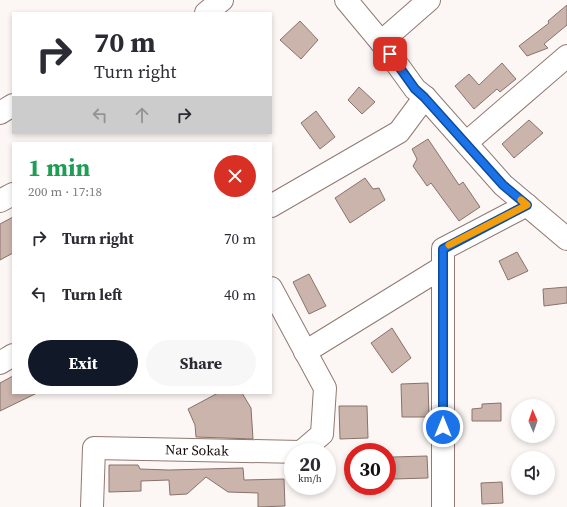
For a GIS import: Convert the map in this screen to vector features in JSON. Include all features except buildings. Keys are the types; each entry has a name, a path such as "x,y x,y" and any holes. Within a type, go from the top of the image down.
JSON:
{"street":[{"path":"207,12 222,0"},
{"path":"346,0 381,42 415,89 424,97 503,185 567,239"},
{"path":"381,42 429,0"},
{"path":"466,143 567,56"},
{"path":"272,205 399,132 424,97"},
{"path":"0,113 12,106"},
{"path":"443,507 443,249 527,205"},
{"path":"305,352 443,267"},
{"path":"272,290 325,388 322,434 312,443"},
{"path":"0,363 12,356"},
{"name":"Nar Sokak","path":"92,507 94,448 284,452"}],"slow traffic":[{"path":"449,245 527,205 521,200"}],"route":[{"path":"390,54 415,89 424,97 503,185 527,205 443,249 443,427"}]}
